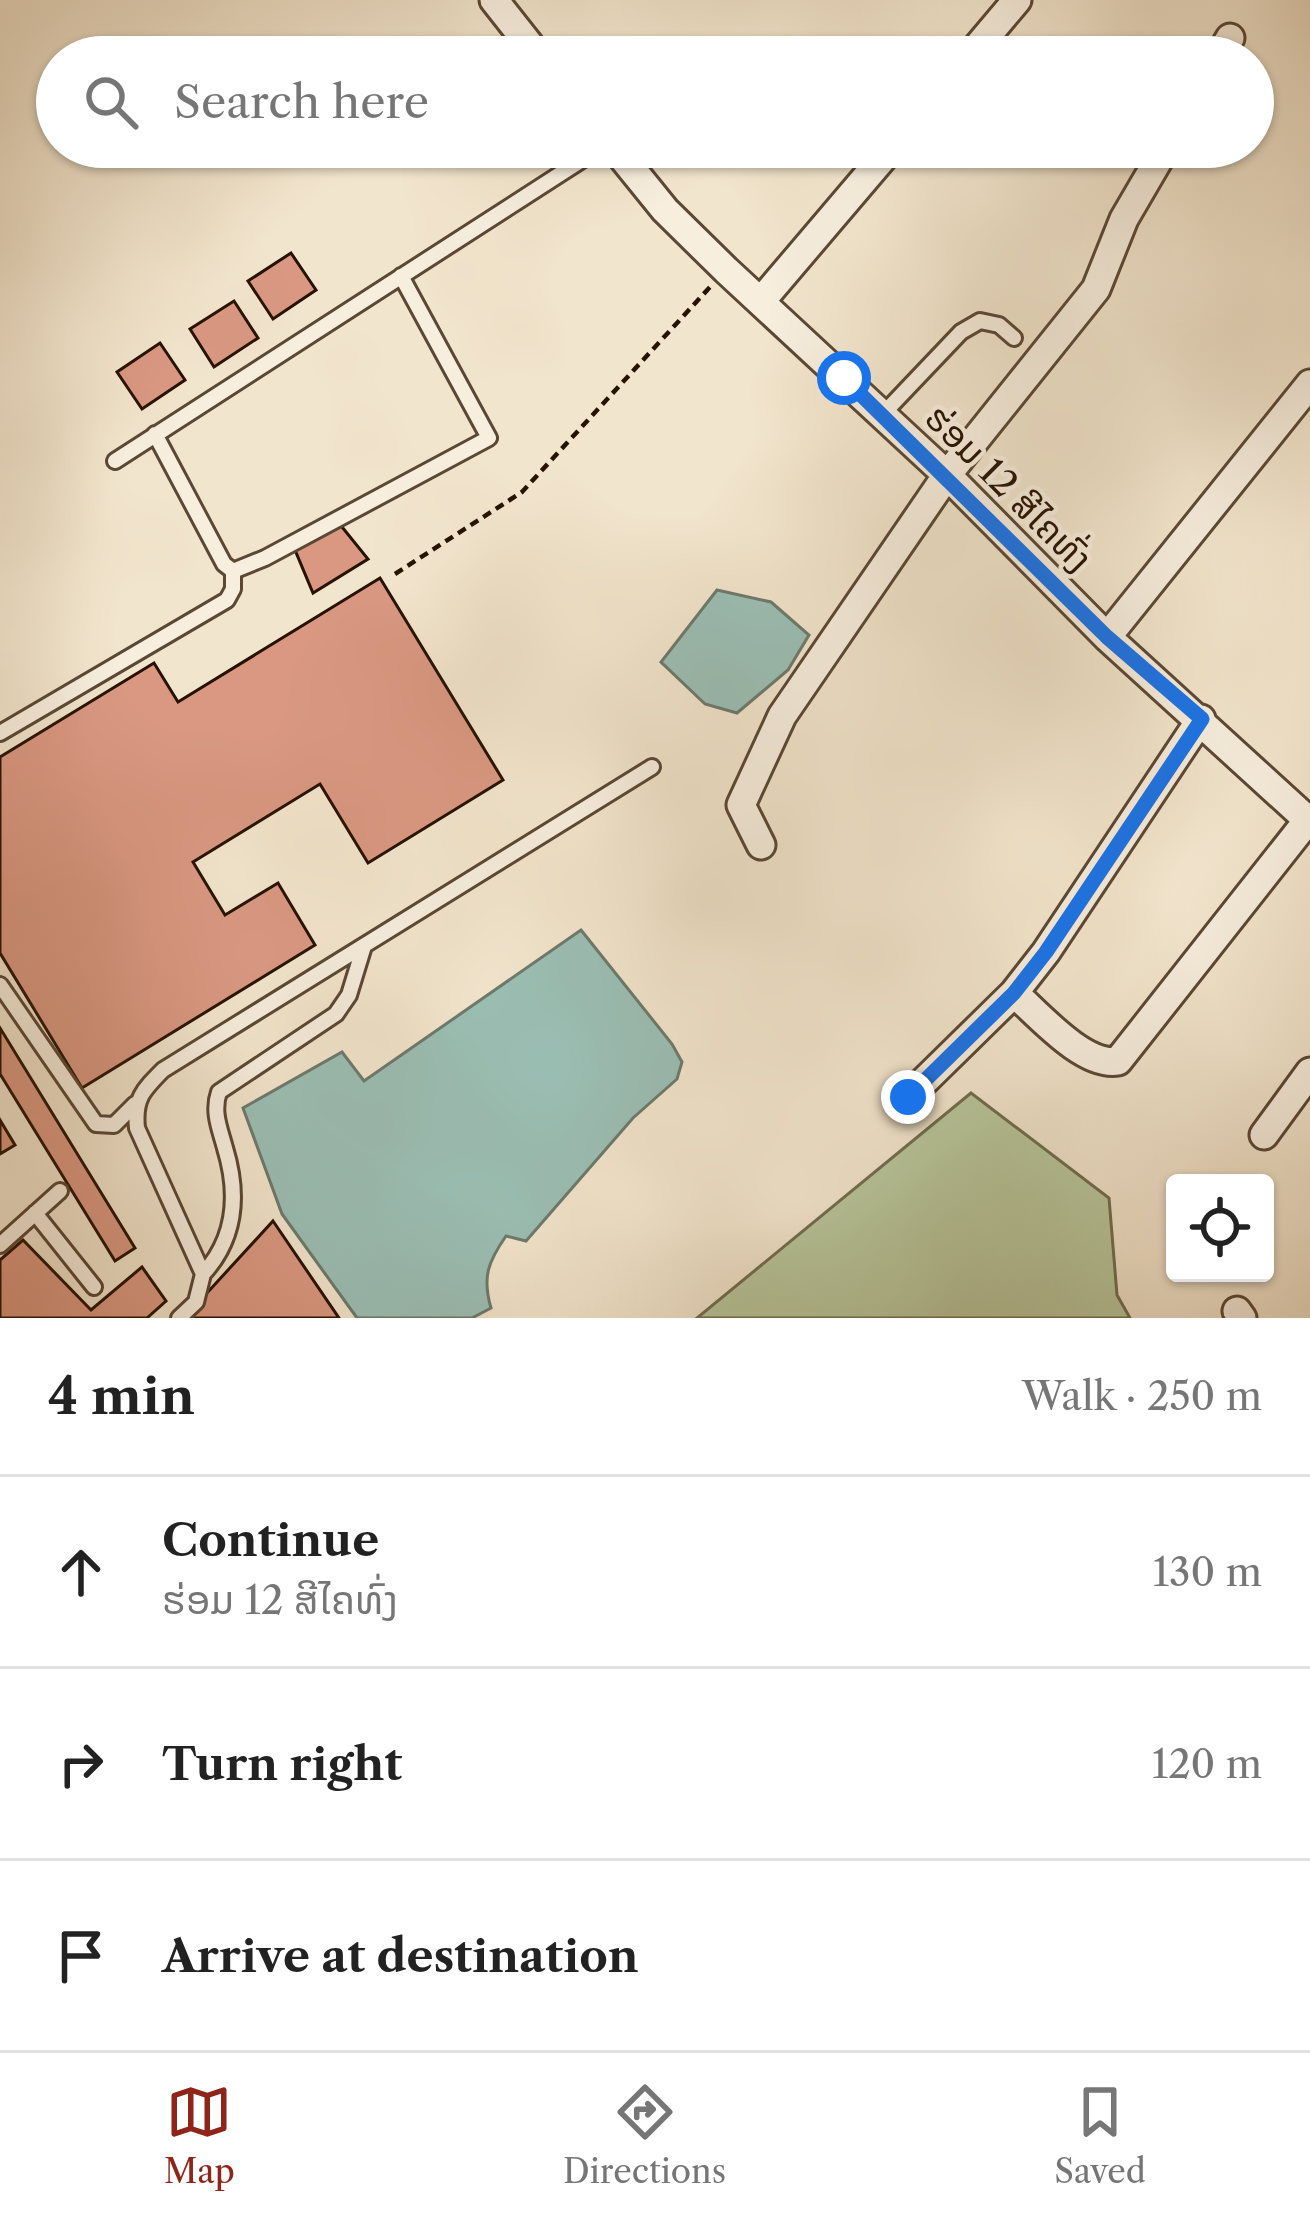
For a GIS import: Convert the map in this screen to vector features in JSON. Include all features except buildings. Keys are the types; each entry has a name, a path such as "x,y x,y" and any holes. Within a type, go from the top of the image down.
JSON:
{"street":[{"path":"494,0 522,36"},
{"path":"986,36 1017,0"},
{"name":"ຮ່ອມ 12 ສີໄຄທົ່ງ","path":"631,168 665,210 883,413 1107,637 1309,821"},
{"path":"761,302 874,168"},
{"path":"761,845 741,805 782,716 947,476 1096,289 1124,219 1154,168"},
{"path":"1107,637 1310,384"},
{"path":"908,1097 1014,993 1046,952 1202,719"},
{"path":"1014,993 1087,1056 1106,1063 1118,1060 1309,821"},
{"path":"1264,1136 1310,1072"}],"lane":[{"path":"115,460 569,168"},
{"path":"233,571 266,559 489,437 401,276"},
{"path":"883,413 961,332 980,321 999,325 1014,338"},
{"path":"155,434 224,564 233,571"},
{"path":"0,733 226,600 233,589 233,571"},
{"path":"0,985 96,1124 114,1124 163,1070 652,767"},
{"path":"179,1318 196,1302 203,1274 224,1246 234,1209 229,1159 215,1114 219,1092 336,1014 349,995 364,946"},
{"path":"135,1104 137,1128 203,1274"},
{"path":"3,1234 60,1191"},
{"path":"34,1213 94,1287"}],"path":[{"path":"395,574 522,492 726,270"}],"green space":[{"path":"971,1093 1109,1198 1117,1295 1130,1318 697,1318"}],"water":[{"path":"717,590 771,602 809,635 788,670 737,713 705,704 661,662"},
{"path":"581,930 672,1044 682,1062 677,1079 633,1118 526,1241 506,1236 488,1270 491,1308 472,1318 357,1318 282,1214 243,1108 342,1052 364,1081"}],"route":[{"path":"844,378 1107,637 1202,719 1046,952 1014,993 908,1097"}]}
